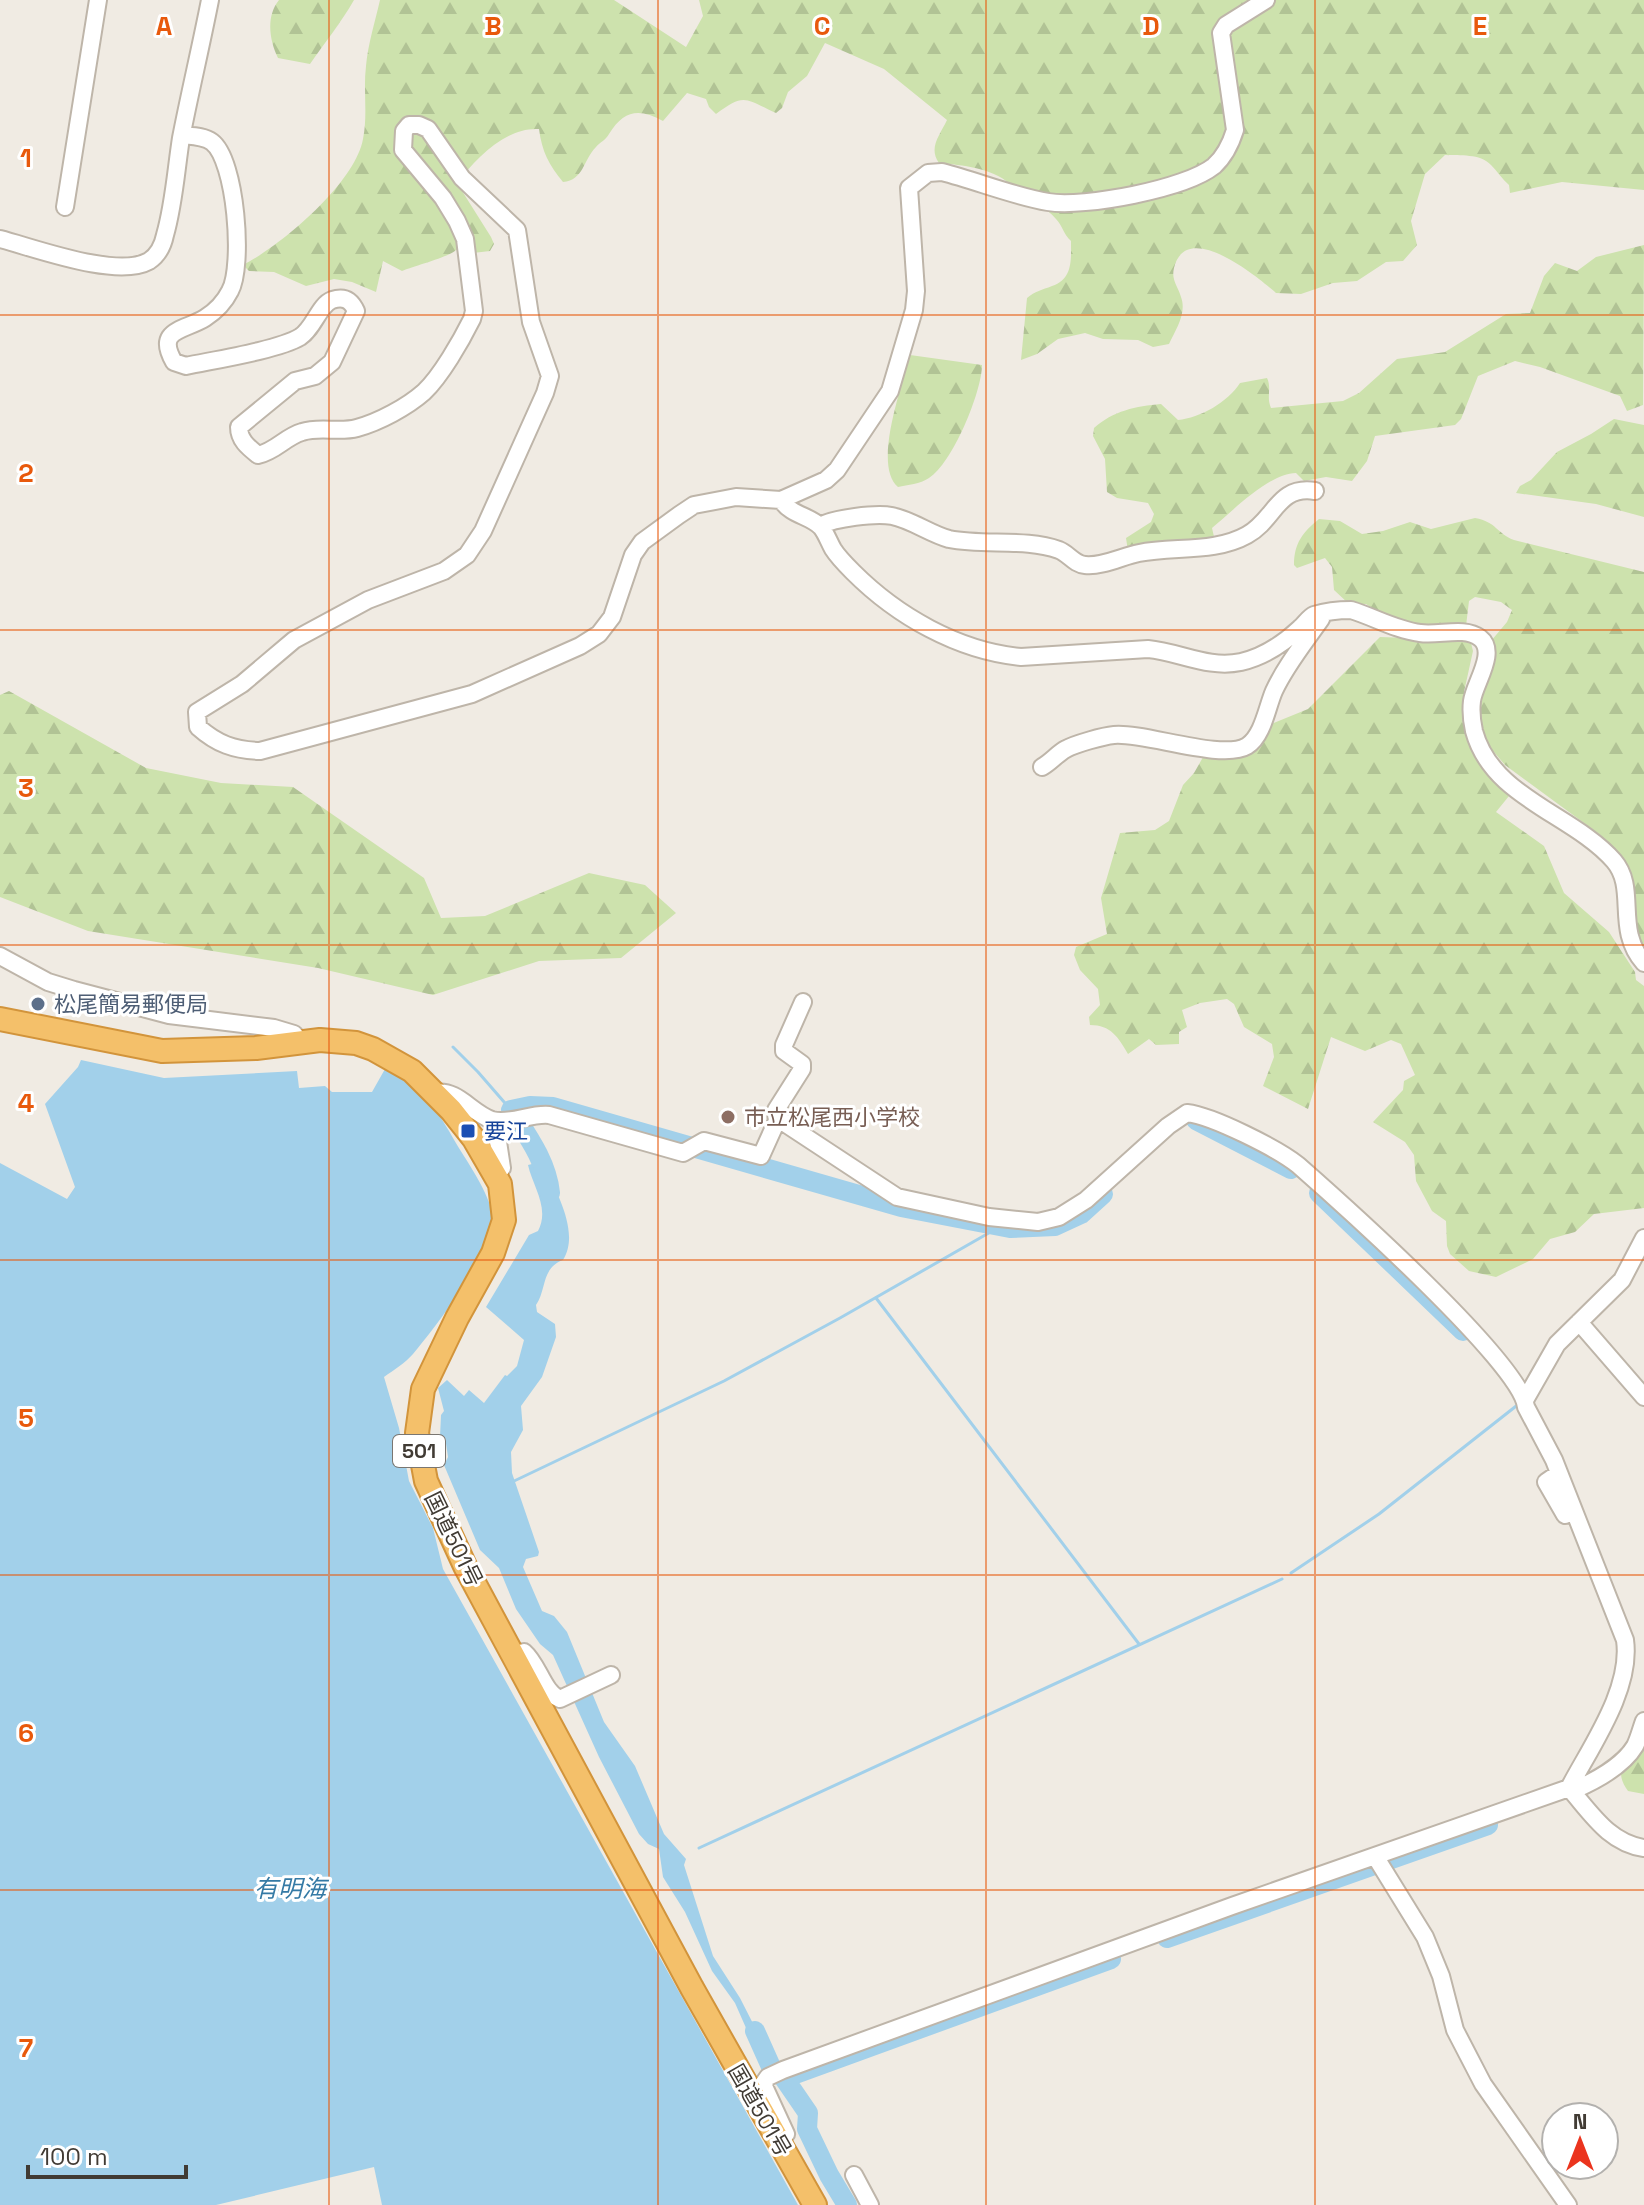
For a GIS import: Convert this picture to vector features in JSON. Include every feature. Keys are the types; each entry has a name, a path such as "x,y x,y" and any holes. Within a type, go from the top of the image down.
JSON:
{"highway":[{"name":"国道501号","path":"0,1019 162,1051 256,1048 300,1041 339,1041 373,1049 412,1071 474,1139 496,1174 503,1199 504,1220 500,1236 430,1371 418,1410 420,1459 431,1493 465,1566 692,1988 815,2205"}],"street":[{"path":"65,207 98,0"},
{"path":"0,239 79,261 111,266 135,265 158,253 165,235 210,0"},
{"path":"182,135 213,142 222,158 232,187 238,263 232,288 220,307 204,319 174,332 168,339 168,351 174,362 186,366 288,343 311,329 326,303 333,300 344,298 352,303 356,311 332,362 315,376 295,381 239,427 239,434 247,446 258,455 271,452 299,433 318,428 348,430 400,408 424,392 472,319 474,311 465,239 443,198 403,150 402,140 409,125 428,129 462,178 517,230 531,322 550,376 483,531 467,555 444,571 368,600 294,640 242,684 197,712 198,727 215,742 239,750 260,751 491,688 580,646 599,634 612,617 633,555 642,542 679,515 694,505 736,497 781,500 826,480 837,470 890,391 914,310 916,291 909,188 928,173 942,172 1048,202 1077,203 1111,199 1187,180 1214,166 1230,145 1235,130 1221,33 1226,25 1266,0"},
{"path":"820,526 828,522 893,516 949,539 1061,551 1073,561 1086,565 1142,552 1233,541 1250,534 1283,497 1304,489 1315,491"},
{"path":"781,500 788,510 820,526 834,551 854,573 898,609 928,630 1003,656 1148,649 1168,651 1212,664 1241,662 1269,652 1300,629 1312,615 1351,610 1421,633 1468,632 1481,638 1487,655 1472,700 1473,728 1478,742 1510,787 1592,839 1621,870 1626,884 1625,913 1631,943 1644,963"},
{"path":"1042,767 1066,749 1115,735 1212,749 1251,744 1285,671 1321,619 1319,616"},
{"path":"0,956 48,982 74,990 169,1015 274,1028 294,1034 300,1041"},
{"path":"435,1093 449,1093 482,1116 500,1121 539,1114 683,1153 704,1141 761,1156 777,1122 776,1110 802,1069 802,1064 784,1051 784,1045 803,1002"},
{"path":"777,1122 783,1122 897,1197 989,1217 1038,1222 1071,1211 1187,1113 1197,1114 1281,1153 1330,1193 1470,1328 1500,1363 1525,1400 1559,1473 1625,1640 1627,1653 1618,1694 1571,1790"},
{"path":"496,1174 502,1168 500,1121"},
{"path":"1525,1400 1557,1344 1622,1280 1644,1238"},
{"path":"1579,1322 1644,1397"},
{"path":"1559,1473 1546,1482 1565,1515"},
{"path":"513,1654 524,1652 532,1659 553,1696 560,1699 604,1679"},
{"path":"779,2143 786,2134 763,2084 776,2073 1590,1783 1634,1747 1644,1721"},
{"path":"1571,1790 1611,1834 1627,1844 1644,1848"},
{"path":"1377,1861 1425,1937 1438,1967 1455,2030 1483,2084 1568,2205"},
{"path":"854,2175 870,2205"}],"green space":[{"path":"279,0 354,0 310,64 278,58 270,28 272,13"},
{"path":"380,0 614,0 686,47 703,16 699,0 1644,0 1644,190 1562,182 1510,193 1509,185 1486,161 1470,156 1445,155 1425,174 1411,221 1417,245 1403,261 1386,262 1357,281 1333,283 1301,294 1276,293 1223,256 1192,249 1181,254 1173,272 1183,309 1169,344 1153,347 1138,340 1103,339 1085,333 1058,339 1037,354 1021,360 1027,298 1064,279 1069,268 1071,241 1051,214 1010,192 1010,184 995,174 939,163 935,147 947,120 884,69 825,43 807,76 788,92 782,108 776,113 751,101 740,100 716,114 706,99 687,93 663,121 639,113 620,120 592,152 575,178 570,180 563,182 550,164 539,129 515,133 504,139 483,154 457,183 491,237 494,244 490,251 473,253 456,250 402,271 383,261 376,292 352,282 334,279 306,286 274,272 249,271 243,265 277,243 315,211 332,193 357,156 364,130 367,58"},
{"path":"1644,245 1643,405 1627,411 1620,396 1515,361 1478,376 1461,419 1455,425 1375,436 1367,461 1352,481 1326,477 1304,481 1296,473 1285,475 1263,486 1212,528 1215,541 1128,551 1126,538 1151,522 1154,514 1148,503 1117,498 1107,492 1105,459 1093,436 1094,428 1109,417 1134,408 1161,404 1178,420 1186,419 1221,403 1240,383 1267,378 1271,408 1343,401 1359,393 1397,359 1445,352 1506,314 1530,313 1544,276 1555,263 1577,271 1596,257"},
{"path":"910,355 982,365 981,377 964,426 938,470 918,483 898,487 891,476 889,443"},
{"path":"1614,419 1644,425 1644,517 1596,504 1516,493 1557,452"},
{"path":"1475,518 1488,522 1514,540 1644,572 1644,958 1639,958 1621,861 1599,834 1505,765 1476,731 1473,682 1491,641 1507,622 1512,610 1501,602 1475,597 1469,601 1466,626 1463,628 1396,624 1366,604 1349,604 1334,590 1332,567 1325,558 1297,568 1294,565 1300,539 1319,519 1340,521 1362,534 1410,522 1431,529"},
{"path":"1380,637 1464,640 1471,643 1473,651 1464,692 1471,737 1509,796 1496,812 1544,846 1564,893 1609,932 1635,972 1636,980 1644,986 1644,1208 1594,1214 1575,1232 1550,1239 1533,1259 1496,1277 1469,1271 1450,1254 1446,1221 1432,1211 1416,1181 1414,1155 1405,1142 1373,1122 1403,1090 1404,1081 1415,1075 1401,1044 1391,1040 1365,1051 1331,1037 1308,1109 1263,1086 1274,1057 1272,1044 1244,1027 1234,1004 1227,999 1200,1003 1182,1010 1187,1027 1179,1032 1179,1044 1156,1045 1149,1039 1128,1054 1113,1033 1090,1025 1089,1017 1100,1005 1098,989 1080,970 1074,955 1076,947 1107,934 1101,898 1120,833 1155,830 1169,821 1183,785 1206,752 1240,750 1269,725 1308,709"},
{"path":"9,691 146,768 221,783 293,787 424,878 441,918 485,916 589,873 645,885 676,913 621,958 539,961 433,995 318,968 88,931 0,897 0,695"},
{"path":"1644,1746 1644,1794 1628,1791 1621,1770 1627,1760"}],"water":[{"name":"有明海","path":"81,1060 164,1078 297,1071 299,1088 325,1086 332,1092 372,1092 385,1069 414,1084 443,1122 485,1192 492,1212 492,1226 476,1264 449,1307 413,1354 384,1377 399,1428 409,1481 433,1528 443,1569 798,2205 382,2205 374,2167 216,2205 0,2205 0,1163 67,1199 75,1187 45,1104"},
{"path":"532,1164 540,1171 546,1168 561,1201 569,1238 563,1260 551,1268 536,1305 537,1312 555,1324 556,1337 542,1377 521,1406 523,1430 511,1452 512,1473 539,1552 538,1556 526,1559 523,1567 542,1611 554,1616 567,1632 604,1722 635,1766 664,1834 686,1859 684,1865 713,1956 740,1998 768,2053 764,2055 750,2037 735,2003 712,1971 685,1912 663,1877 659,1849 648,1844 639,1834 599,1757 553,1655 540,1644 516,1609 499,1568 480,1550 444,1465 448,1457 445,1437 440,1437 444,1411 438,1388 447,1380 464,1396 469,1390 484,1403 505,1375 517,1366 524,1340 486,1307 529,1235 538,1231 541,1222 541,1206 528,1165"}],"waterway":[{"path":"453,1047 511,1110"},
{"path":"550,1193 541,1160 511,1110 530,1106 553,1107 901,1207 1010,1228 1055,1226 1081,1214 1103,1194"},
{"path":"1196,1120 1291,1169"},
{"path":"1319,1193 1463,1331"},
{"path":"512,1482 724,1381 1001,1226"},
{"path":"876,1298 1139,1644"},
{"path":"1291,1573 1379,1514 1520,1403"},
{"path":"699,1848 1282,1579"},
{"path":"1167,1938 1488,1825"},
{"path":"784,2078 1111,1959"},
{"path":"755,2031 772,2069 784,2078 808,2113 807,2129 847,2205"}],"place":[{"name":"松尾簡易郵便局","path":"38,1004"},
{"name":"市立松尾西小学校","path":"728,1117"},
{"name":"要江","path":"468,1131"}]}
